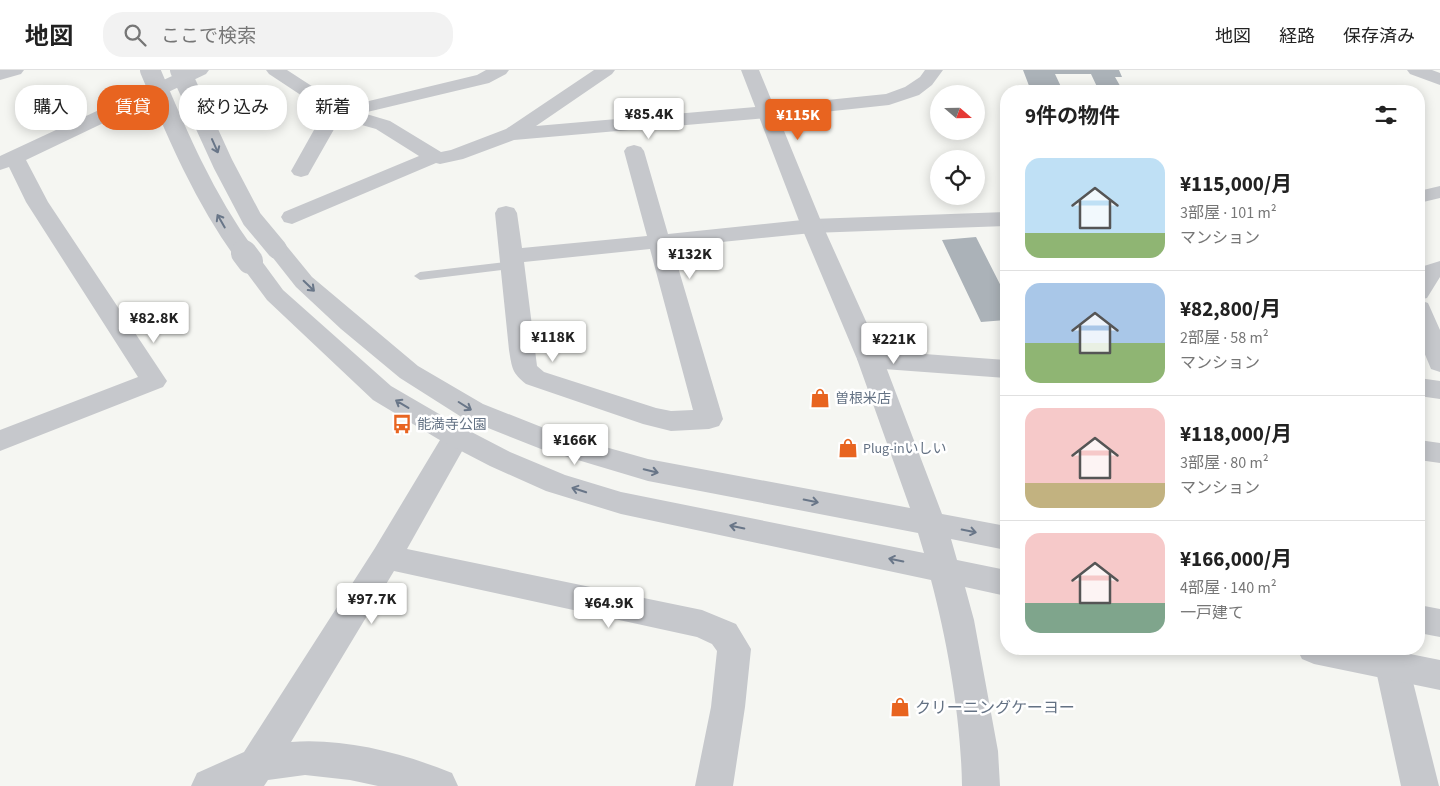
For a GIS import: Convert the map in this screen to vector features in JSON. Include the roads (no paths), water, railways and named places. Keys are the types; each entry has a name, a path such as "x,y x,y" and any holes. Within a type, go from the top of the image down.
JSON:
{"street":[{"path":"0,74 15,70"},
{"path":"150,70 193,172 227,230 275,295 317,336 382,393 456,437 500,459 556,482 621,503 1000,582"},
{"path":"180,70 223,164 252,219 304,282 350,324 409,372 473,411 551,442 648,470 1000,537"},
{"path":"0,441 154,381 37,202 7,160 200,70"},
{"path":"275,70 298,85"},
{"path":"369,105 483,79 500,70"},
{"path":"369,121 383,125 432,156 440,158 456,155 511,134 531,123 606,70"},
{"path":"750,70 812,226 870,359 931,524 958,620 980,751 981,786"},
{"path":"511,134 768,112 889,99 912,91 926,81 934,70"},
{"path":"1417,70 1440,80"},
{"path":"301,171 324,130"},
{"path":"506,214 513,260 524,370 535,378 653,417 671,421 709,419 634,151"},
{"path":"292,217 422,163 432,156"},
{"path":"1425,196 1440,192"},
{"path":"513,260 812,226 1000,219"},
{"path":"1425,283 1432,271 1440,268"},
{"path":"1425,318 1434,332 1440,363"},
{"path":"870,359 1000,368"},
{"path":"1425,388 1440,390"},
{"path":"250,775 386,558 456,437"},
{"path":"1425,451 1440,453"},
{"path":"386,558 702,624 724,634 734,649 728,707 714,786"},
{"path":"1425,619 1440,623"},
{"path":"1342,655 1440,675"},
{"path":"1392,666 1420,786"},
{"path":"210,786 303,757 368,765 439,786"}],"lane":[{"path":"420,276 513,260"}],"place":[{"name":"曽根米店","path":"820,398"},
{"name":"能満寺公園","path":"402,424"},
{"name":"Plug-inいしい","path":"848,448"},
{"name":"クリーニングケーヨー","path":"900,707"}]}
